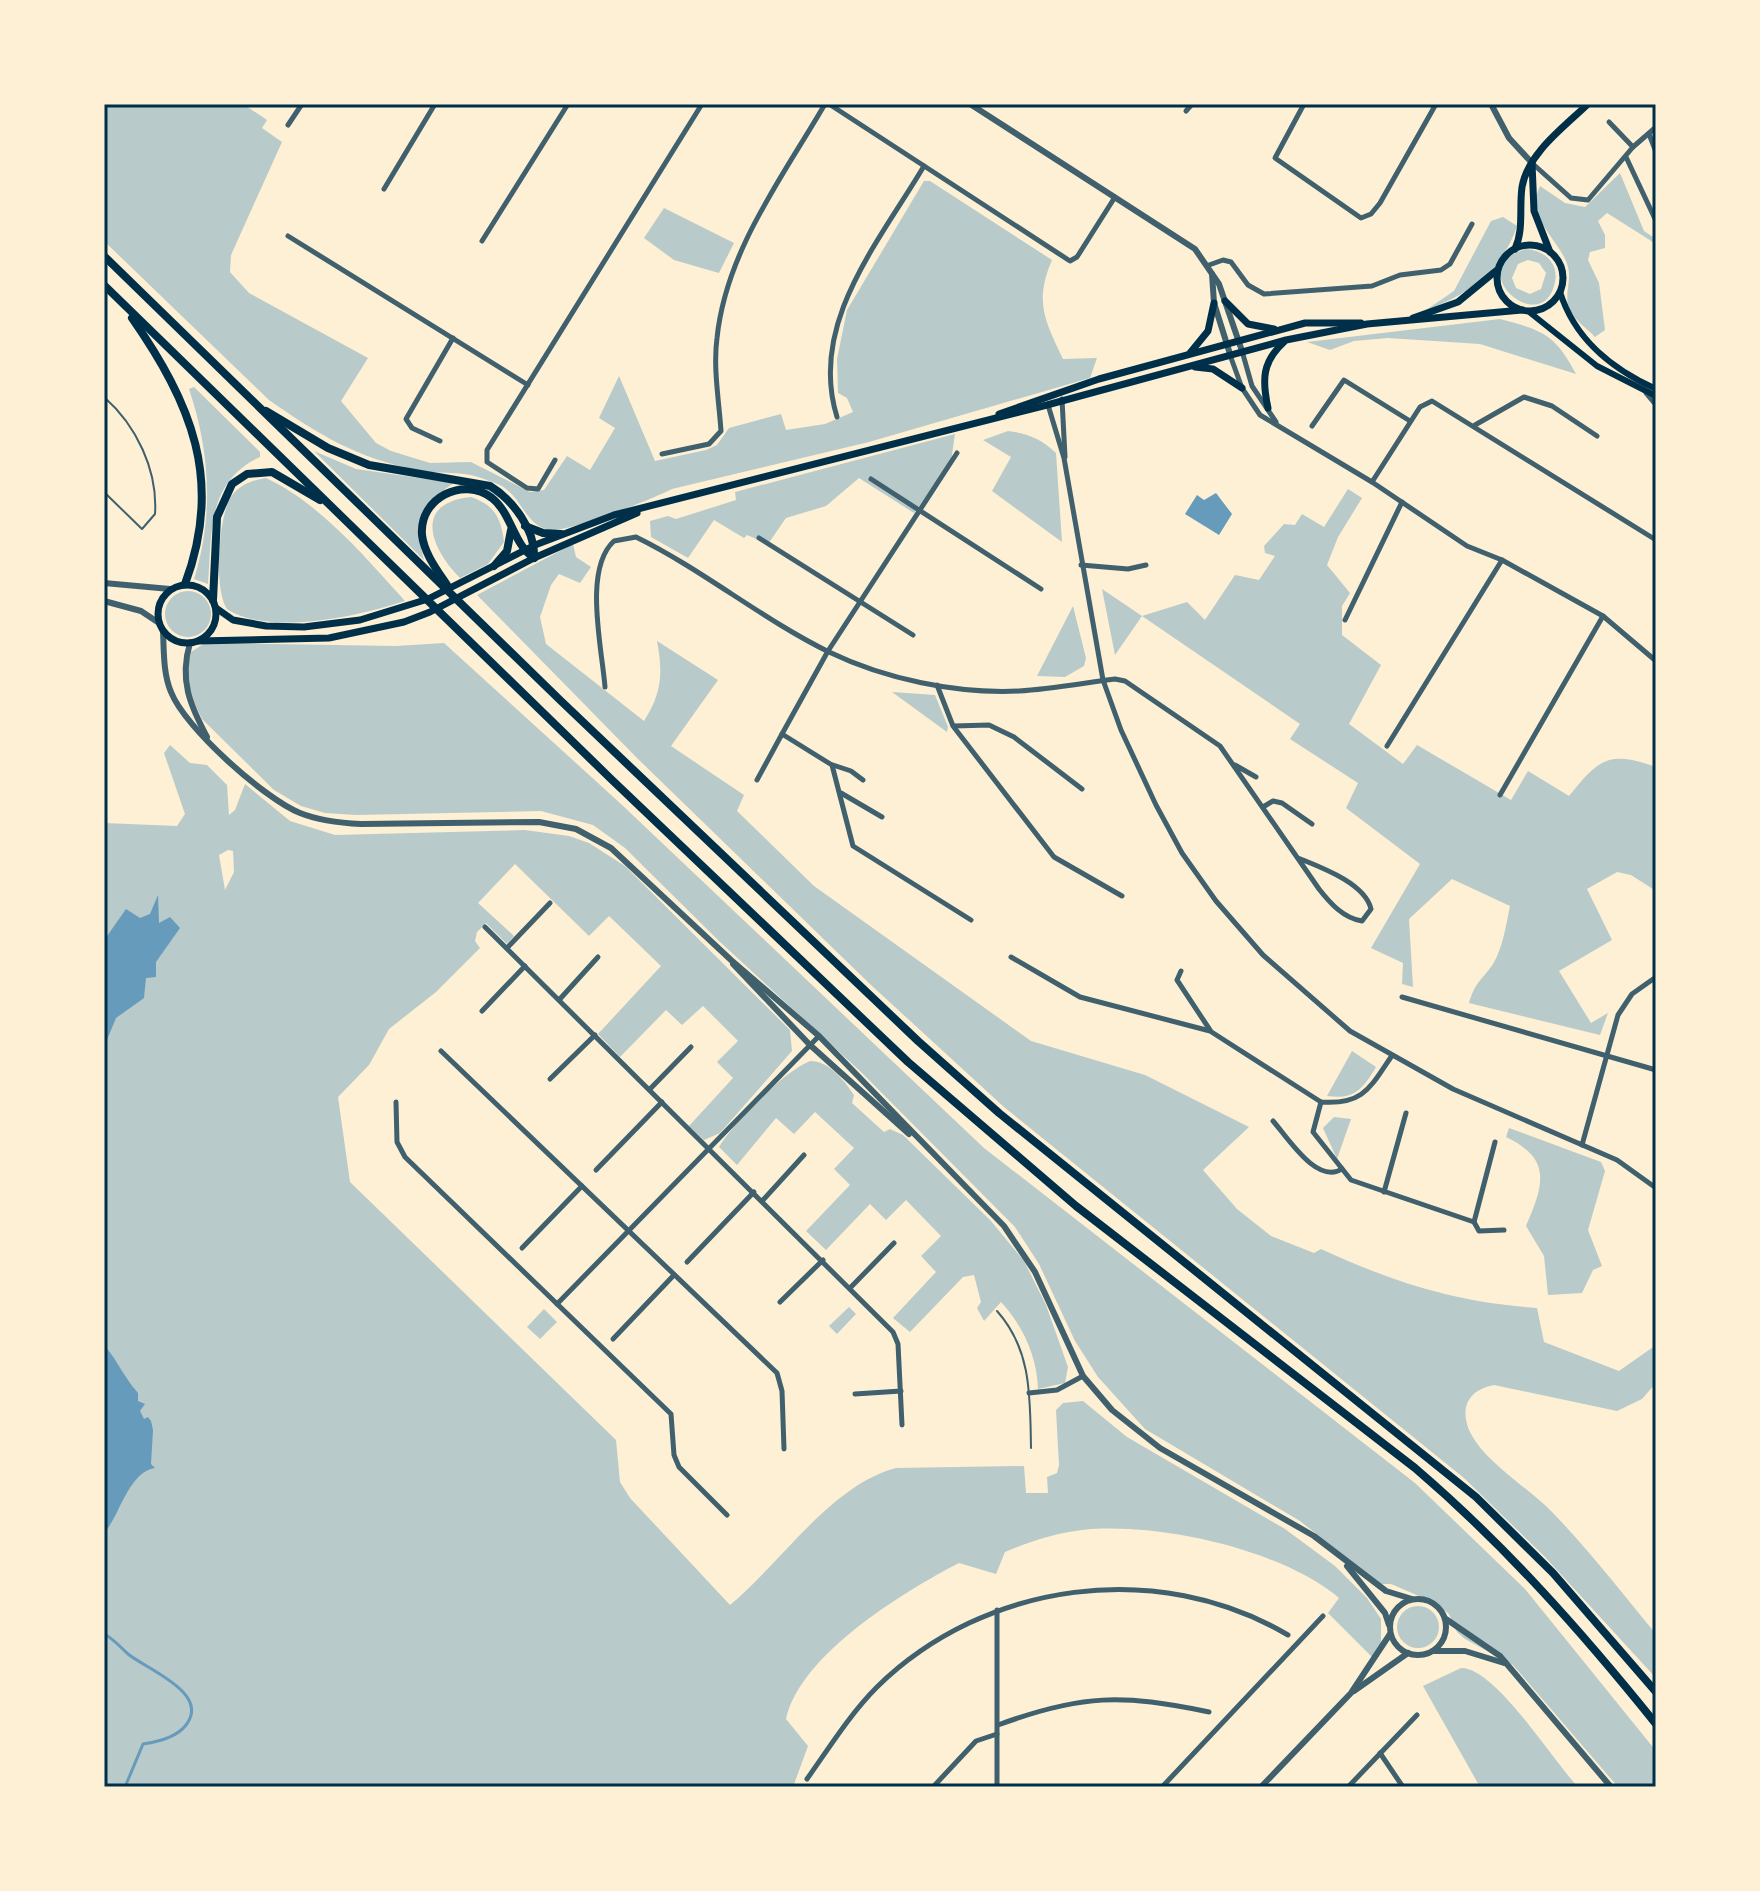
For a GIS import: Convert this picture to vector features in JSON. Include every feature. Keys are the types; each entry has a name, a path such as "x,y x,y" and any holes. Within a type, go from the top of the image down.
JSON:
{"highway":[{"path":"104,256 251,402 968,1086 1476,1497 1553,1573 1656,1692"},
{"path":"104,285 908,1062 1076,1206 1415,1468 1463,1509 1535,1580 1656,1724"},
{"path":"120,301 176,385 195,439 200,472 198,522 185,584"},
{"path":"251,402 328,448 369,465 490,486 508,500 535,545 534,558 523,551 498,504 478,491 457,489 437,499 425,515 422,530 425,547 441,581"},
{"path":"214,604 217,517 226,492 239,478 264,471 282,475 341,514"},
{"path":"494,566 507,551 511,525"},
{"path":"525,525 543,533 561,534"}],"main road":[{"path":"1403,321 1458,302 1485,284 1499,268 1515,249 1521,236 1525,173 1554,136 1588,104"},
{"path":"647,508 534,558 430,612 377,630 309,640 194,642 175,641 159,623 160,601 170,589 185,584 200,587 233,620 254,625 304,627 338,624 413,605 535,545 614,515 1063,401 1286,340 1367,324 1547,307 1560,292 1563,275 1534,211 1532,163"},
{"path":"1515,249 1533,246 1550,252"},
{"path":"1499,268 1497,278 1504,298 1597,366 1656,396"},
{"path":"1560,292 1572,321 1598,352 1618,369 1656,389"},
{"path":"1225,301 1248,324 1280,329"},
{"path":"1185,356 1203,341 1211,326 1214,303"},
{"path":"993,417 1059,391 1280,329 1324,320 1367,324"},
{"path":"1268,408 1264,371 1271,356 1286,340"},
{"path":"1181,367 1213,369 1242,388"},
{"path":"194,642 211,631 214,604"}],"street":[{"path":"288,125 302,104"},
{"path":"384,189 435,104"},
{"path":"482,241 568,104"},
{"path":"555,460 538,489 527,488 487,462 487,450 702,104"},
{"path":"662,454 709,444 721,431 716,343 730,275 762,210 827,104 1070,261 1077,257 1116,196"},
{"path":"970,104 1181,239 1210,268 1225,301 1252,386 1277,423"},
{"path":"1186,111 1192,104"},
{"path":"1304,104 1275,158 1356,217 1366,217 1380,203 1436,104"},
{"path":"1491,104 1509,138 1532,163 1571,198 1582,201 1594,197 1633,147 1656,127"},
{"path":"1609,122 1633,147"},
{"path":"1649,134 1656,152"},
{"path":"1626,157 1656,221"},
{"path":"837,417 829,376 834,328 845,300 924,166"},
{"path":"1210,268 1223,260 1231,262 1248,285 1264,294 1372,286 1400,275 1441,270 1450,264 1472,224"},
{"path":"288,236 528,385"},
{"path":"1210,268 1214,303 1230,354 1242,388 1260,415 1372,482 1467,546 1502,560 1603,616 1656,661"},
{"path":"440,441 412,428 406,419 453,338"},
{"path":"1312,426 1344,380 1410,421"},
{"path":"1059,391 1063,401 1064,458 1103,680 1121,730 1156,805 1182,853 1216,901 1263,955 1325,1012 1391,1057 1453,1089 1629,1166 1656,1188"},
{"path":"1645,392 1656,405"},
{"path":"1045,396 1064,458"},
{"path":"1474,426 1524,397 1552,406 1597,436"},
{"path":"1372,482 1424,402 1432,401 1656,540"},
{"path":"757,780 828,651 957,453"},
{"path":"871,479 1041,589"},
{"path":"1345,620 1402,502"},
{"path":"605,687 597,587 599,560 614,541 628,536 641,539 828,651 868,668 937,685 1016,691 1103,680 1125,681 1220,746 1298,858 1337,909 1357,921 1367,918 1371,909 1365,896 1323,869 1298,858"},
{"path":"759,538 913,635"},
{"path":"1387,746 1502,560"},
{"path":"1081,565 1128,569 1146,565"},
{"path":"104,583 170,589"},
{"path":"104,601 141,611 159,623"},
{"path":"1500,795 1603,616"},
{"path":"163,631 171,693 194,728 286,806 337,823 518,821 576,829 601,841 630,863 731,960 810,1045 916,1138"},
{"path":"194,642 183,675 191,708 211,742"},
{"path":"937,685 953,726 1054,857 1122,896"},
{"path":"953,726 989,725 1014,737 1082,789"},
{"path":"782,734 863,780"},
{"path":"1231,762 1256,777"},
{"path":"832,765 853,846 971,920"},
{"path":"840,792 882,817"},
{"path":"1263,807 1273,801 1282,803 1312,824"},
{"path":"507,948 550,903"},
{"path":"485,927 893,1332 898,1344 902,1425"},
{"path":"559,1000 598,957"},
{"path":"1011,957 1080,997 1210,1031 1321,1102 1341,1103 1363,1095 1391,1057"},
{"path":"731,960 747,970 819,1036 984,1205 1022,1249 1083,1376 1112,1410 1141,1435 1296,1523 1386,1591 1412,1599 1429,1600 1464,1635 1492,1650 1541,1701 1611,1787"},
{"path":"482,1011 525,966"},
{"path":"1181,971 1177,980 1210,1031"},
{"path":"1582,1145 1606,1053 1623,1003 1656,977"},
{"path":"1402,997 1606,1053 1656,1070"},
{"path":"550,1079 595,1035"},
{"path":"557,1304 819,1036"},
{"path":"650,1089 691,1047"},
{"path":"441,1051 777,1373 782,1391 784,1449"},
{"path":"396,1102 397,1142 405,1157 671,1414 674,1455 679,1467 727,1515"},
{"path":"596,1170 662,1102"},
{"path":"1321,1102 1313,1132 1351,1180 1474,1222 1479,1231 1504,1230"},
{"path":"1384,1192 1406,1113"},
{"path":"1273,1121 1315,1168 1332,1173 1342,1169"},
{"path":"1474,1222 1495,1142"},
{"path":"763,1200 804,1155"},
{"path":"522,1248 582,1186"},
{"path":"687,1262 754,1192"},
{"path":"851,1287 894,1243"},
{"path":"780,1302 823,1260"},
{"path":"613,1339 674,1275"},
{"path":"1029,1393 1057,1390 1083,1376"},
{"path":"855,1394 901,1391"},
{"path":"1346,1563 1353,1577 1385,1613 1398,1647 1408,1653"},
{"path":"807,1779 878,1686 926,1649 971,1621 997,1610 1062,1593 1147,1589 1230,1608 1288,1635"},
{"path":"1351,1693 1390,1631 1396,1609 1412,1599"},
{"path":"997,1610 997,1787"},
{"path":"1162,1787 1323,1616"},
{"path":"1433,1651 1443,1639 1446,1619"},
{"path":"1261,1787 1351,1693 1408,1653 1465,1651 1504,1663"},
{"path":"998,1725 1055,1705 1100,1698 1152,1701 1209,1712"},
{"path":"1348,1787 1417,1715"},
{"path":"933,1787 976,1741 997,1734"},
{"path":"1380,1753 1403,1787"}],"lane":[{"path":"104,397 122,415 140,441 151,482 155,514 142,529 104,492"},
{"path":"997,1311 1021,1349 1029,1393 1031,1448"}],"shaded area":[{"path":"104,104 243,104 267,120 262,128 282,142 231,255 230,272 249,293 368,358 341,401 376,443 430,463 471,462 530,492 544,490 567,456 590,470 615,428 599,418 619,376 655,461 706,450 717,445 729,428 781,414 786,430 825,424 853,412 847,398 838,393 837,359 847,310 924,181 930,181 1052,260 1043,300 1047,322 1057,346 1063,359 1097,358 1090,378 869,442 672,489 592,521 560,529 542,528 499,484 468,474 395,465 357,452 305,424 269,400 104,241"},
{"path":"1620,173 1644,231 1656,239 1656,244 1607,213 1598,221 1605,235 1605,248 1590,252 1588,260 1599,283 1605,330 1595,337 1570,310 1567,299 1568,267 1540,219 1536,198 1540,186 1565,203 1585,207"},
{"path":"664,208 734,243 719,273 674,260 644,238"},
{"path":"1503,217 1517,226 1492,270 1455,297 1423,312 1454,291 1491,221"},
{"path":"1526,249 1548,258 1556,275 1548,298 1536,304 1523,302 1511,295 1503,283 1501,270 1508,258","holes":["1528,260 1539,263 1546,273 1541,289 1530,294 1516,288 1512,278 1518,264"]},
{"path":"1500,319 1546,336 1561,350 1576,374 1480,344 1388,338 1354,341 1330,350 1307,342"},
{"path":"194,387 260,452 260,457 230,480 221,495 212,528 208,584 194,579 205,531 207,484 201,436 189,389"},
{"path":"1008,431 1034,438 1056,453 1062,542 992,491 1011,457 983,440"},
{"path":"955,434 951,461 914,513 859,478 826,506 786,518 768,544 747,535 744,538 714,520 688,558 651,537 650,521 668,516 676,519 736,500 735,492"},
{"path":"314,451 356,469 454,483 435,498 424,515 420,535 424,560"},
{"path":"266,478 323,517 405,601 340,617 291,623 246,618 228,610 220,587 219,552 228,503 236,491 248,483"},
{"path":"1348,489 1362,498 1338,537 1327,565 1350,593 1342,606 1342,635 1381,665 1349,724 1403,764 1417,745 1511,800 1528,771 1569,796 1588,773 1606,761 1626,759 1656,767 1656,891 1631,875 1617,872 1587,889 1612,940 1559,971 1591,1023 1608,1013 1600,1035 1469,1003 1476,986 1496,957 1510,906 1452,879 1409,919 1413,987 1402,984 1403,963 1371,948 1420,864 1346,808 1358,783 1290,739 1300,724 1142,616 1187,602 1205,620 1235,575 1259,580 1275,556 1265,553 1264,546 1284,524 1295,525 1302,514 1324,527"},
{"path":"471,497 495,513 504,542 488,564 460,578 441,554 432,529 440,508 452,501"},
{"path":"573,544 576,557 591,567 580,583 559,574 551,585 540,617 546,644 644,721 660,682 657,641 718,680 671,746 744,795 737,811 814,886 1031,1041 1145,1075 1249,1127 1203,1170 1237,1209 1271,1236 1314,1253 1321,1249 1374,1272 1426,1289 1479,1301 1537,1308 1544,1342 1619,1371 1656,1345 1656,1383 1642,1399 1617,1411 1494,1385 1470,1398 1466,1416 1472,1436 1481,1448 1566,1526 1656,1634 1656,1678 1545,1557 1464,1478 1004,1107 871,985 637,758 477,595"},
{"path":"1102,589 1142,616 1115,655"},
{"path":"188,591 204,598 211,614 204,630 188,637 172,630 165,614 172,598"},
{"path":"1073,606 1086,658 1084,666 1065,677 1037,676"},
{"path":"205,643 396,646 444,643 621,804 984,1148 1415,1483 1525,1589 1656,1751 1656,1787 1618,1787 1513,1665 1465,1639 1457,1632 1449,1614 1435,1603 1391,1584 1380,1584 1300,1521 1145,1429 1098,1377 1075,1341 1039,1264 1015,1227 861,1072 719,941 625,848 593,825 541,811 356,815 325,813 301,806 274,790 202,719 190,693 187,667 191,652"},
{"path":"892,692 935,695 948,727 947,732"},
{"path":"170,745 190,763 207,765 227,785 229,815 235,810 245,784 290,821 335,835 525,830 569,836 589,843 625,866 790,1030 792,1051 720,1133 704,1140 689,1126 733,1078 717,1062 738,1041 703,1006 682,1025 666,1010 620,1057 598,1034 661,966 609,916 589,936 515,864 478,903 514,936 507,944 486,923 477,932 475,941 480,948 436,992 389,1029 369,1065 338,1097 350,1182 616,1440 620,1482 630,1498 730,1605 828,1508 872,1477 896,1468 1024,1466 1026,1493 1048,1493 1047,1477 1057,1473 1059,1465 1056,1410 1063,1403 1083,1401 1127,1437 1285,1529 1335,1566 1367,1598 1381,1619 1381,1646 1373,1658 1328,1613 1339,1598 1285,1566 1252,1553 1181,1535 1146,1530 1082,1530 1042,1538 1005,1552 996,1574 959,1563 910,1590 833,1649 811,1671 795,1695 786,1719 808,1746 793,1787 104,1787 104,823 177,826 185,814 164,753","holes":["233,851 234,872 225,890 219,855"]},
{"path":"1352,1051 1376,1067 1357,1091 1344,1096 1327,1096"},
{"path":"810,1061 823,1064 835,1072 854,1095 852,1103 884,1132 890,1129 903,1135 991,1221 1024,1261 1046,1305 1068,1367 1065,1383 1038,1389 1032,1353 1022,1331 1001,1302 984,1321 977,1308 981,1302 974,1275 963,1277 910,1332 893,1318 936,1272 921,1256 941,1236 906,1200 886,1220 870,1204 826,1250 806,1231 850,1185 834,1169 854,1148 815,1112 794,1134 776,1118 737,1165 719,1147 760,1099 786,1076"},
{"path":"1334,1117 1351,1119 1337,1159 1323,1128"},
{"path":"1509,1128 1601,1162 1605,1171 1588,1230 1602,1266 1593,1270 1582,1293 1548,1295 1544,1256 1526,1226 1537,1197 1540,1174 1531,1154 1506,1137"},
{"path":"849,1307 856,1314 837,1334 829,1326"},
{"path":"544,1309 557,1322 540,1339 527,1327"},
{"path":"1418,1606 1433,1612 1439,1627 1433,1642 1418,1648 1403,1642 1397,1627 1403,1612"},
{"path":"1461,1668 1475,1672 1506,1698 1578,1787 1480,1787 1423,1686"}],"water":[{"path":"1216,493 1232,514 1219,535 1185,514 1197,495 1204,500"},
{"path":"158,895 159,923 170,917 180,928 156,962 156,977 146,978 144,998 116,1018 104,1047 105,939 126,909 140,918 150,914"},
{"path":"104,1345 138,1393 138,1401 145,1404 140,1411 144,1419 148,1417 151,1421 151,1464 155,1468 146,1471 131,1486 104,1533"}],"waterway":[{"path":"104,1634 128,1654 173,1683 190,1703 191,1713 182,1729 166,1738 143,1744 125,1787"}]}
